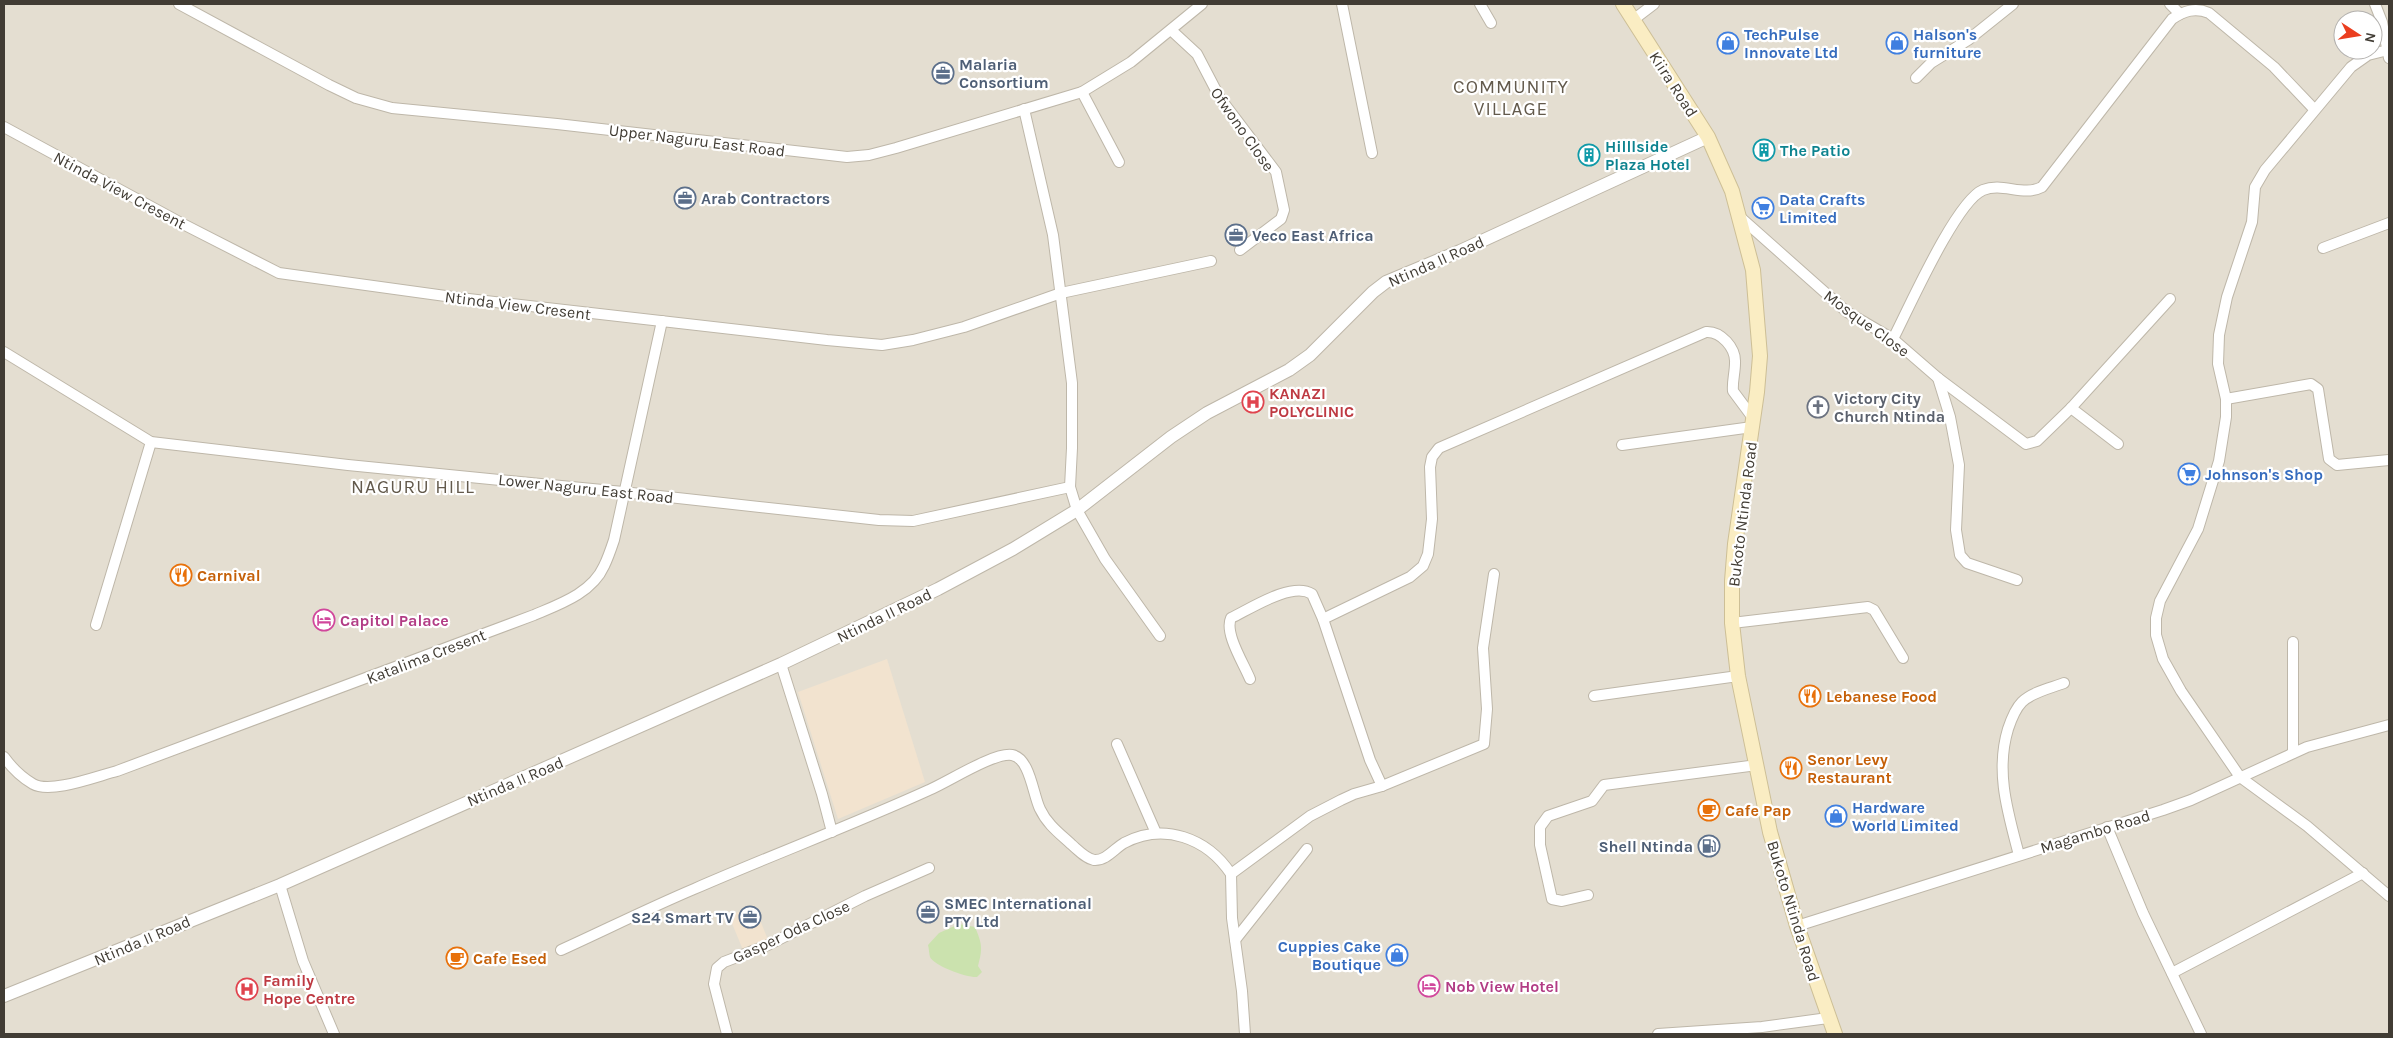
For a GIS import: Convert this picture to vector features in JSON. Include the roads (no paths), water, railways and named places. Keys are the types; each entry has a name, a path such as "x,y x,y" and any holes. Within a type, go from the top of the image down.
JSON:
{"main road":[{"name":"Kiira Road","path":"1622,4 1708,137 1720,166"},
{"name":"Bukoto Ntinda Road","path":"1720,166 1740,217 1753,270 1760,356 1753,422 1735,544 1732,581 1732,623 1738,676 1770,832 1796,926 1828,1018 1836,1034"}],"street":[{"name":"Upper Naguru East Road","path":"179,4 329,85 356,98 392,108 847,157 869,155 896,148 1082,92 1131,62 1202,4"},
{"path":"1342,4 1372,153"},
{"path":"1480,4 1491,23"},
{"path":"1633,20 1654,4"},
{"path":"1916,78 1931,63 1968,40 2013,4"},
{"path":"2170,4 2180,14"},
{"path":"2375,4 2382,22 2388,54 2368,55 2356,62 2314,109 2265,170 2255,187 2252,222 2227,297 2219,335 2218,364 2226,399 2223,443 2206,505 2188,550 2162,594 2157,610 2156,626 2163,659 2176,683 2240,777 2306,826 2389,896"},
{"path":"1893,339 1942,243 1970,199 1983,190 1995,187 2030,192 2042,187 2172,19 2180,14 2200,9 2209,13 2274,67 2314,109"},
{"name":"Ofwono Close","path":"1171,30 1197,54 1220,98 1276,172 1284,210 1281,219 1240,250"},
{"path":"1082,92 1119,162"},
{"path":"1024,109 1054,235 1072,383 1070,488 1077,510 1105,559 1160,636"},
{"name":"Ntinda View Cresent","path":"4,127 182,224 279,273 460,298 662,321 882,345 913,340 964,327 1061,294 1211,261"},
{"name":"Ntinda II Road","path":"4,996 280,885 781,664 938,589 1013,549 1077,510 1171,437 1207,413 1288,370 1310,355 1373,292 1386,282 1460,251 1708,137"},
{"name":"Mosque Close","path":"1740,217 1847,312 1893,339 1938,378 2026,444 2037,441 2170,300"},
{"path":"2323,248 2389,223"},
{"name":"Katalima Cresent","path":"4,757 15,772 34,785 60,786 117,771 449,648 562,603 592,585 604,567 614,540 622,492 662,321"},
{"path":"1323,619 1410,578 1423,566 1428,554 1432,519 1430,467 1432,457 1439,448 1706,332 1722,336 1734,353 1736,362 1733,392 1753,422 1622,445"},
{"name":"Lower Naguru East Road","path":"4,352 151,442 348,466 622,492 878,520 913,521 1070,488"},
{"path":"1938,378 1950,417 1959,465 1956,530 1960,555 1967,563 2017,580"},
{"path":"2226,399 2308,384 2314,385 2318,389 2329,459 2332,463 2337,465 2389,460"},
{"path":"2070,408 2118,444"},
{"path":"96,624 151,442"},
{"path":"1231,874 1310,816 1354,794 1382,786 1484,744 1487,709 1483,648 1494,574"},
{"path":"1250,679 1230,634 1228,624 1231,618 1283,593 1302,590 1312,594 1323,619 1367,752 1382,786"},
{"path":"1732,623 1868,607 1874,610 1903,658"},
{"path":"2293,642 2293,753"},
{"path":"781,664 832,832"},
{"path":"1594,696 1738,676"},
{"path":"2019,855 2005,800 2001,765 2006,736 2011,720 2022,701 2064,683"},
{"name":"Magambo Road","path":"1796,926 2191,800 2293,753 2333,739 2389,725"},
{"path":"1117,744 1156,833"},
{"path":"561,950 694,889 943,784 987,760 1011,754 1020,758 1026,766 1039,807 1046,821 1083,855 1096,860 1102,859 1124,843 1144,835 1168,833 1188,838 1210,851 1224,863 1231,874 1232,918 1242,991 1244,1034"},
{"path":"1588,895 1562,901 1552,899 1540,845 1540,827 1548,816 1592,801 1604,785 1757,765"},
{"path":"2107,827 2144,913 2201,1034"},
{"path":"1235,940 1307,849"},
{"name":"Gasper Oda Close","path":"728,1034 714,984 717,968 724,962 768,945 865,896 929,868"},
{"path":"2172,973 2363,874"},
{"path":"280,885 303,961 334,1034"},
{"path":"1658,1034 1762,1027 1828,1018"}],"place":[{"name":"TechPulse Innovate Ltd","path":"1728,43"},
{"name":"Halson's furniture","path":"1897,43"},
{"name":"Malaria Consortium","path":"943,73"},
{"name":"The Patio","path":"1764,150"},
{"name":"Hilllside Plaza Hotel","path":"1589,155"},
{"name":"Arab Contractors","path":"685,198"},
{"name":"Data Crafts Limited","path":"1763,208"},
{"name":"Veco East Africa","path":"1236,235"},
{"name":"KANAZI POLYCLINIC","path":"1253,402"},
{"name":"Victory City Church Ntinda","path":"1818,407"},
{"name":"Johnson's Shop","path":"2189,474"},
{"name":"Carnival","path":"181,575"},
{"name":"Capitol Palace","path":"324,620"},
{"name":"Lebanese Food","path":"1810,696"},
{"name":"Senor Levy Restaurant","path":"1791,768"},
{"name":"Cafe Pap","path":"1709,810"},
{"name":"Hardware World Limited","path":"1836,816"},
{"name":"Shell Ntinda","path":"1709,846"},
{"name":"SMEC International PTY Ltd","path":"928,912"},
{"name":"S24 Smart TV","path":"750,917"},
{"name":"Cuppies Cake Boutique","path":"1397,955"},
{"name":"Cafe Esed","path":"457,958"},
{"name":"Nob View Hotel","path":"1429,986"},
{"name":"Family Hope Centre","path":"247,989"}],"district":[{"name":"COMMUNITY VILLAGE","path":"1511,97"},
{"name":"NAGURU HILL","path":"413,486"}]}
